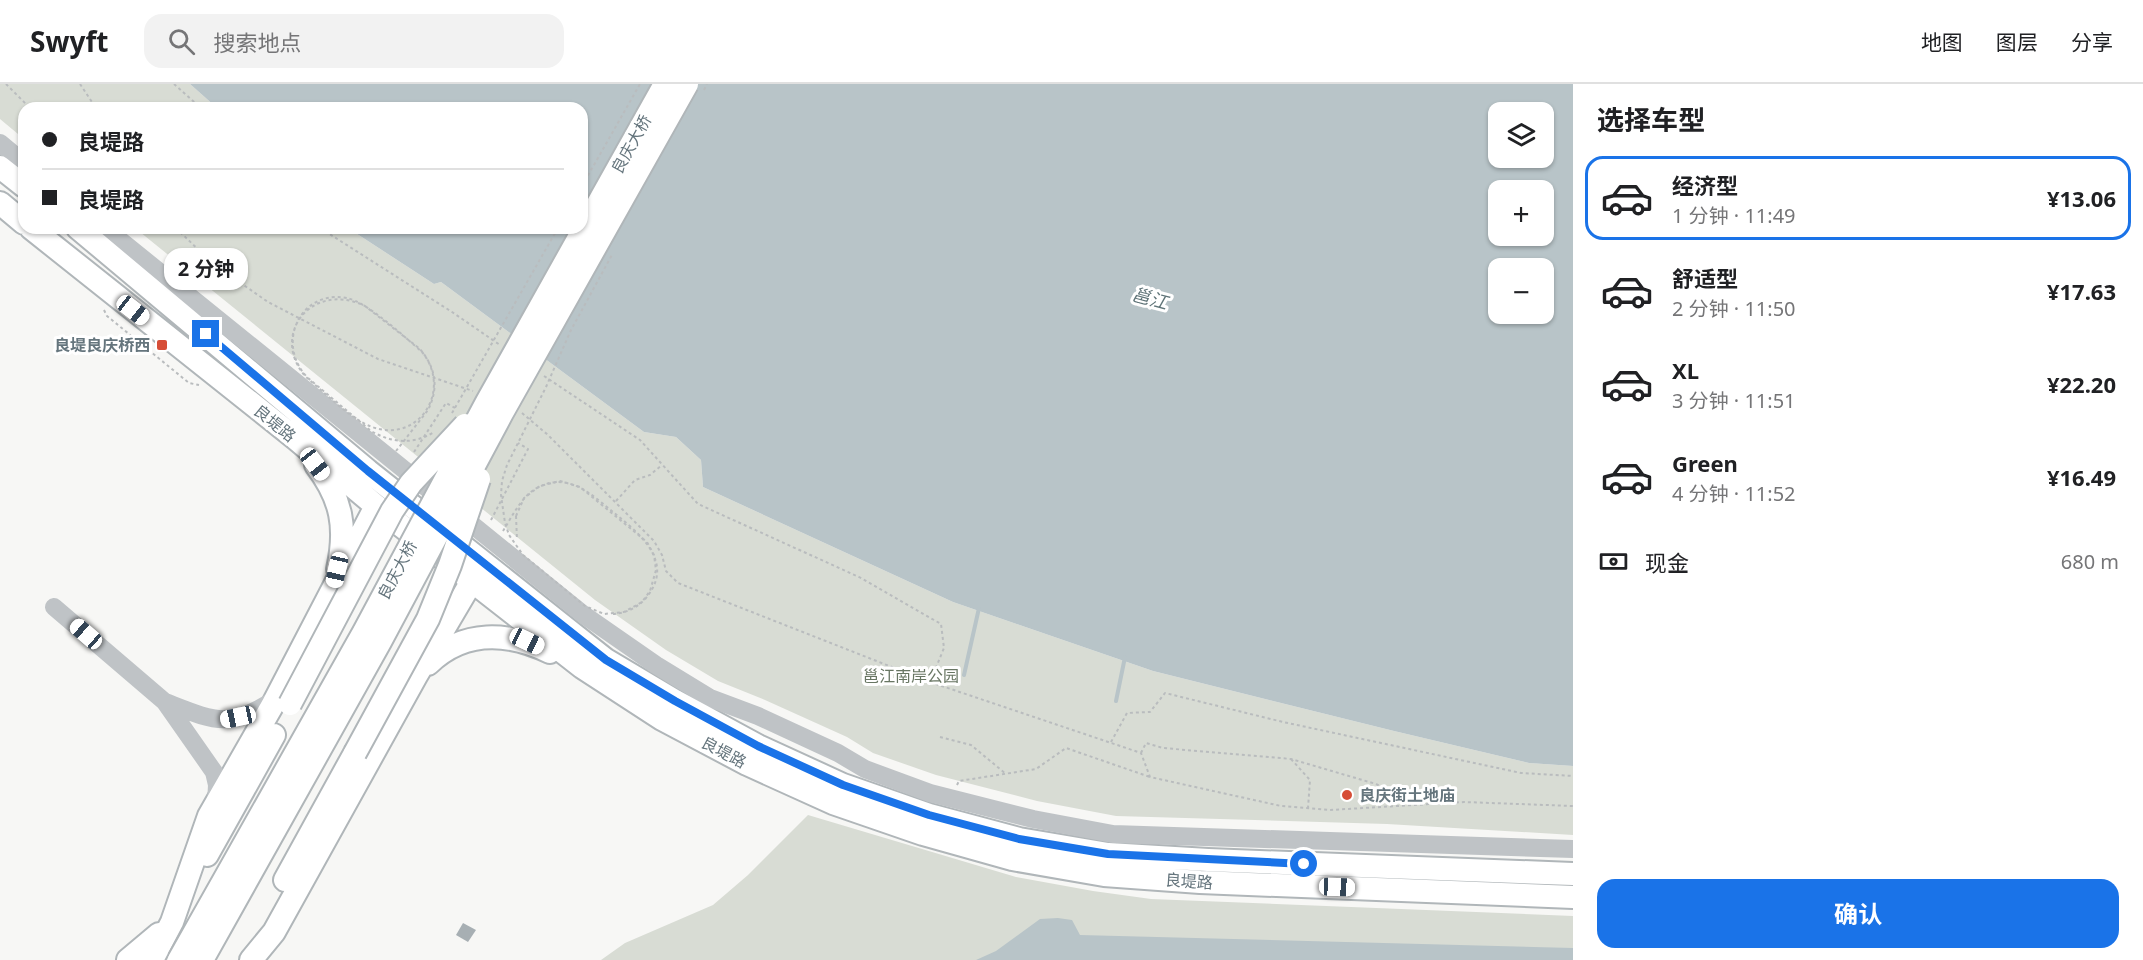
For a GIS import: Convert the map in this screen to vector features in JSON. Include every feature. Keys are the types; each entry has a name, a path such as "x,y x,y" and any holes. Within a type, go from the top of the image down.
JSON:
{"main road":[{"name":"良庆大桥","path":"588,231 665,84"},
{"name":"良庆大桥","path":"179,960 364,632 497,405 694,89"},
{"path":"0,167 18,181"},
{"path":"0,203 18,218"},
{"name":"良堤路","path":"39,234 295,438 376,506 582,667 662,719 747,764 833,803 922,834 1012,859 1104,875 1200,882 1573,874"},
{"name":"良堤路","path":"85,234 368,471 606,660 758,746 843,785 929,815 1019,839 1108,854 1573,897"},
{"name":"良庆大桥","path":"202,960 380,642 497,405 586,234"},
{"path":"152,960 284,701 392,511 411,483 497,405"},
{"path":"242,960 428,619 450,565 497,405"},
{"path":"295,438 325,477 338,500 342,522 342,550 333,591"},
{"path":"128,960 172,922 209,816 284,701 333,591 376,506"},
{"path":"251,960 274,932 416,676 472,581"},
{"path":"416,676 439,654 458,644 478,638 497,636 527,641 582,667"}],"street":[{"path":"0,143 18,158"},
{"path":"112,234 389,459 492,535 584,615 656,665 710,698 758,716 838,753 865,769 930,793 1033,819 1113,834 1573,849"},
{"path":"54,607 165,702 214,772 217,785 216,804"},
{"path":"165,702 207,719 223,720 284,701"}],"path":[{"path":"6,84 24,102"},
{"path":"80,84 92,102"},
{"path":"174,84 194,102"},
{"path":"588,175 640,84"},
{"path":"694,89 707,84"},
{"path":"182,234 212,262 268,302 378,358 497,405 548,435 654,541 662,555 666,571 678,583 930,682 1141,753"},
{"path":"329,234 500,345"},
{"path":"448,418 555,234"},
{"path":"492,535 505,528 510,520 515,512 521,504 526,496 532,491 549,483 570,483 577,486 583,488 639,534 644,539 649,545 653,552 655,559 656,566 656,573 655,580 652,587 649,594 644,599 640,604 634,608 627,611 621,613 614,614 607,614 601,613 594,611 587,607 579,601 570,594 537,568 527,560 522,552 517,543 516,516 518,510 520,504 524,498 529,493 534,489 540,486 554,482 567,482 574,484 580,487 585,491 628,525 637,532 642,537 647,542 651,549 654,555 656,563 656,570 656,578 653,585 650,591 646,597 642,602 636,607 630,610 624,612 617,614 611,614 604,614 597,612 591,610 585,606 558,585 531,563 523,555 509,535 507,529 505,523 501,495 507,465 546,387 571,330 616,248"},
{"path":"396,451 402,443 409,435 415,426 428,410 431,403 434,396 435,389 435,381 434,375 432,367 429,361 420,349 365,306 358,303 350,300 336,298 322,301 303,313 296,326 292,340 294,356 296,363 300,370 306,377 357,419 381,429 395,429 409,425 421,417 430,405 433,399 435,392 435,385 435,377 433,370 430,364 422,352 368,309 361,305 355,301 347,298 332,298 318,302 311,306 306,311 301,316 297,323 294,330 292,337 292,352 295,360 298,367 302,373 308,378 326,393 344,408 353,416 371,430 386,438 395,441 404,441 412,441 435,431"},
{"path":"539,372 640,440 698,504 859,577 941,624 944,648 930,682"},
{"path":"423,439 446,403 455,408"},
{"path":"492,535 507,489 528,449 518,443"},
{"path":"615,502 635,480 650,475 662,465"},
{"path":"1111,742 1127,713 1150,712 1165,693 1521,773 1573,776"},
{"path":"940,737 971,744 1006,774"},
{"path":"1149,777 1141,753 1146,744 1164,748 1291,759 1376,784 1418,805"},
{"path":"951,798 959,781 1036,769 1066,748 1149,777 1281,806 1330,810 1464,802 1573,806"},
{"path":"1291,759 1310,780 1308,808"}],"green space":[{"path":"0,84 190,84 210,102 18,102 18,134 0,119"},
{"name":"邕江南岸公园","path":"142,234 357,234 434,284 441,282 644,432 676,437 701,460 703,487 953,602 1153,671 1529,763 1573,766 1573,835 1387,824 1116,816 1037,801 936,775 873,753 847,737 718,681 666,650 595,600"},
{"path":"808,815 1016,877 1151,899 1573,916 1573,960 601,960 625,943 713,905 748,875"}],"water":[{"name":"邕江","path":"190,84 1573,84 1573,766 1529,763 1153,671 953,602 703,487 701,460 676,437 644,432 441,282 434,284 357,234 588,234 588,102 210,102"},
{"path":"1040,919 1072,920 1080,935 1573,948 1573,960 976,960 996,951"}],"building":[{"path":"463,923 476,930 468,942 456,935"}],"waterway":[{"path":"964,675 979,608"},
{"path":"1116,701 1125,657"}],"place":[{"name":"良堤良庆桥西","path":"162,345"},
{"name":"良庆街土地庙","path":"1347,795"}],"route":[{"path":"206,334 368,471 606,660 758,746 843,785 929,815 1019,839 1108,854 1304,864"}]}
